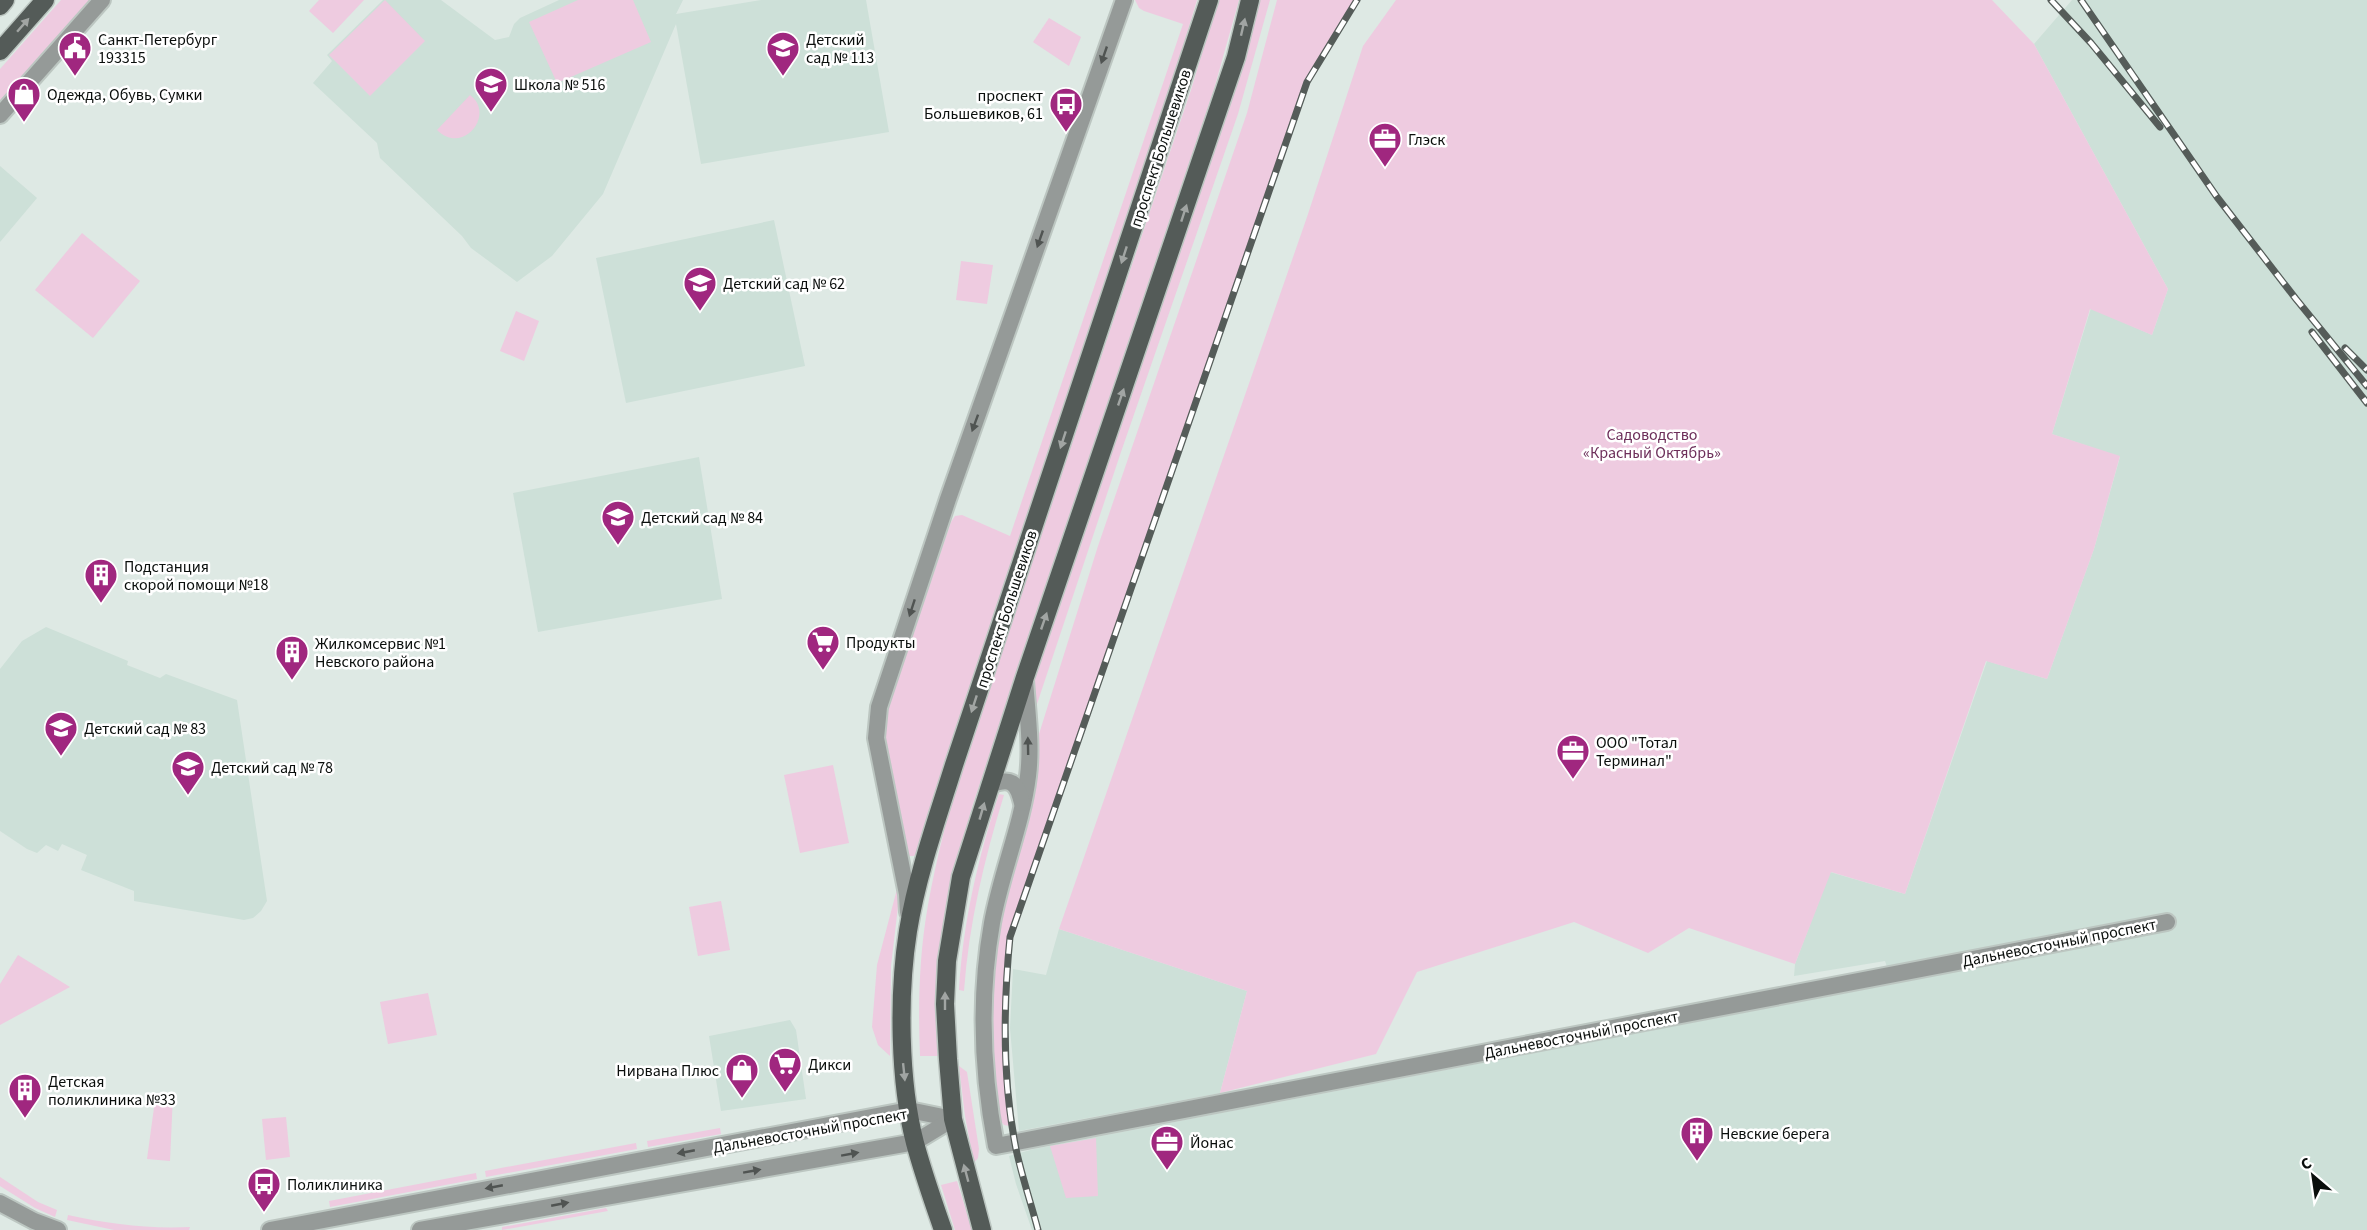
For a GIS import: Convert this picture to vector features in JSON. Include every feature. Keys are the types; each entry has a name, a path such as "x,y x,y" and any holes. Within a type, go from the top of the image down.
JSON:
{"main road":[{"path":"0,6 5,0"},
{"path":"0,51 45,0"},
{"name":"проспект Большевиков","path":"942,1230 915,1142 903,1062 902,988 908,930 923,868 954,765 1209,0"},
{"path":"982,1230 953,1119 945,1004 946,961 961,877 1025,677 1229,80 1250,0"}],"street":[{"path":"0,115 102,0"},
{"path":"908,930 908,894 876,738 879,707 948,499 1124,0"},
{"path":"1022,804 1028,775 1025,677"},
{"path":"990,785 1007,781 1014,784 1019,790 1022,804"},
{"name":"Дальневосточный проспект","path":"1022,804 999,885 986,962 985,1057 990,1113 996,1146 2167,922"},
{"name":"Дальневосточный проспект","path":"270,1230 909,1110 953,1119"},
{"name":"Дальневосточный проспект","path":"420,1230 915,1142 953,1119"},
{"path":"0,1203 34,1221 58,1230"}],"shaded area":[{"name":"Школа № 516","path":"383,0 441,0 495,40 509,37 514,24 520,18 559,0 683,0 676,14 761,0 866,0 889,132 701,164 676,24 603,194 552,256 517,282 471,248 462,236 380,158 377,143 313,83 332,61 327,55"},
{"path":"2072,0 2367,0 2367,1230 1032,1230 1009,1156 1034,1149 1893,984 1885,961 1794,976 1795,964 1830,872 1905,894 1987,661 2047,679 2094,549 2120,457 2052,434 2091,308 2152,335 2168,289 2034,44"},
{"path":"0,166 37,198 0,242"},
{"name":"Детский сад № 62","path":"774,220 805,366 626,403 596,258"},
{"name":"Детский сад № 84","path":"699,457 722,599 538,632 513,493"},
{"path":"46,627 128,661 127,665 160,678 166,674 237,700 267,901 253,918 244,920 134,901 134,891 81,870 87,855 62,844 58,851 46,845 37,853 0,831 0,669 22,641"},
{"path":"1059,929 1247,991 1220,1093 1019,1131 1010,1028 1013,969 1046,975"},
{"path":"790,1020 796,1030 806,1099 721,1111 709,1036"}],"green space":[{"path":"61,0 90,0 0,102 0,69"},
{"path":"319,0 364,0 333,33 309,11"},
{"path":"385,0 425,41 370,96 329,55"},
{"path":"578,0 633,0 651,42 557,83 529,22"},
{"path":"1135,0 1197,0 1137,199 1063,407 916,853 910,856 907,854 883,723 951,522 955,516 962,515 1010,536 1183,24 1144,11 1139,8"},
{"path":"1218,0 1239,0 1214,89 972,807 945,930 939,993 938,1056 920,1056 919,999 928,905 963,763 1191,90"},
{"path":"1260,0 1270,0 1238,114 1033,716 1031,689 1241,68"},
{"path":"1277,0 1354,0 1305,82 1008,935 1002,1025 1010,1126 1004,1125 998,1114 995,1093 993,975 1000,917 1032,780 1039,734 1098,546 1247,113"},
{"name":"Садоводство «Красный Октябрь»","path":"1396,0 1992,0 2034,44 2168,289 2152,335 2090,309 2052,434 2120,456 2094,549 2047,679 1986,661 1905,894 1831,872 1795,964 1689,928 1648,953 1574,922 1417,972 1376,1054 1220,1093 1247,991 1059,929 1307,217 1363,46"},
{"path":"1049,18 1081,37 1069,66 1033,42"},
{"path":"470,95 477,103 479,112 478,121 473,129 457,138 447,137 437,130"},
{"path":"82,233 140,281 93,338 35,290"},
{"path":"961,261 993,265 987,304 956,300"},
{"path":"516,311 539,321 524,361 500,351"},
{"path":"833,765 849,843 800,853 784,775"},
{"path":"999,794 1004,795 978,892 964,991 959,990 968,915 984,842"},
{"path":"897,889 899,898 891,966 890,1056 878,1045 872,1027 877,965"},
{"path":"721,901 730,950 698,956 689,907"},
{"path":"18,955 70,987 0,1025 0,984"},
{"path":"428,993 437,1035 388,1044 380,1002"},
{"path":"959,1066 967,1072 979,1149 978,1158 974,1163 965,1116"},
{"path":"156,1093 173,1095 170,1161 147,1159"},
{"path":"286,1117 290,1157 266,1160 262,1119"},
{"path":"720,1128 721,1134 648,1147 647,1141"},
{"path":"1096,1138 1098,1196 1066,1198 1050,1146"},
{"path":"636,1143 637,1149 486,1177 485,1171"},
{"path":"476,1173 477,1179 330,1207 329,1201"},
{"path":"0,1177 38,1202 57,1210 55,1217 35,1208 0,1186"},
{"path":"957,1181 972,1230 955,1230 941,1185"},
{"path":"606,1208 608,1211 502,1230 502,1227"},
{"path":"68,1215 129,1225 190,1227 189,1230 114,1230 67,1220"}],"railway":[{"path":"1038,1230 1016,1149 1008,1096 1005,1017 1010,937 1307,82 1357,0"},
{"path":"2051,0 2091,43 2160,127"},
{"path":"2081,0 2217,197 2367,386"},
{"path":"2312,332 2367,403"},
{"path":"2345,348 2367,370"}],"place":[{"name":"Санкт-Петербург 193315","path":"75,77"},
{"name":"Детский сад № 113","path":"783,77"},
{"name":"Школа № 516","path":"491,113"},
{"name":"Одежда, Обувь, Сумки","path":"24,123"},
{"name":"проспект Большевиков, 61","path":"1066,133"},
{"name":"Глэск","path":"1385,168"},
{"name":"Детский сад № 62","path":"700,312"},
{"name":"Детский сад № 84","path":"618,546"},
{"name":"Подстанция скорой помощи №18","path":"101,604"},
{"name":"Продукты","path":"823,671"},
{"name":"Жилкомсервис №1 Невского района","path":"292,681"},
{"name":"Детский сад № 83","path":"61,757"},
{"name":"ООО \"Тотал Терминал\"","path":"1573,780"},
{"name":"Детский сад № 78","path":"188,796"},
{"name":"Дикси","path":"785,1093"},
{"name":"Нирвана Плюс","path":"742,1099"},
{"name":"Детская поликлиника №33","path":"25,1119"},
{"name":"Невские берега","path":"1697,1162"},
{"name":"Йонас","path":"1167,1171"},
{"name":"Поликлиника","path":"264,1213"}]}
